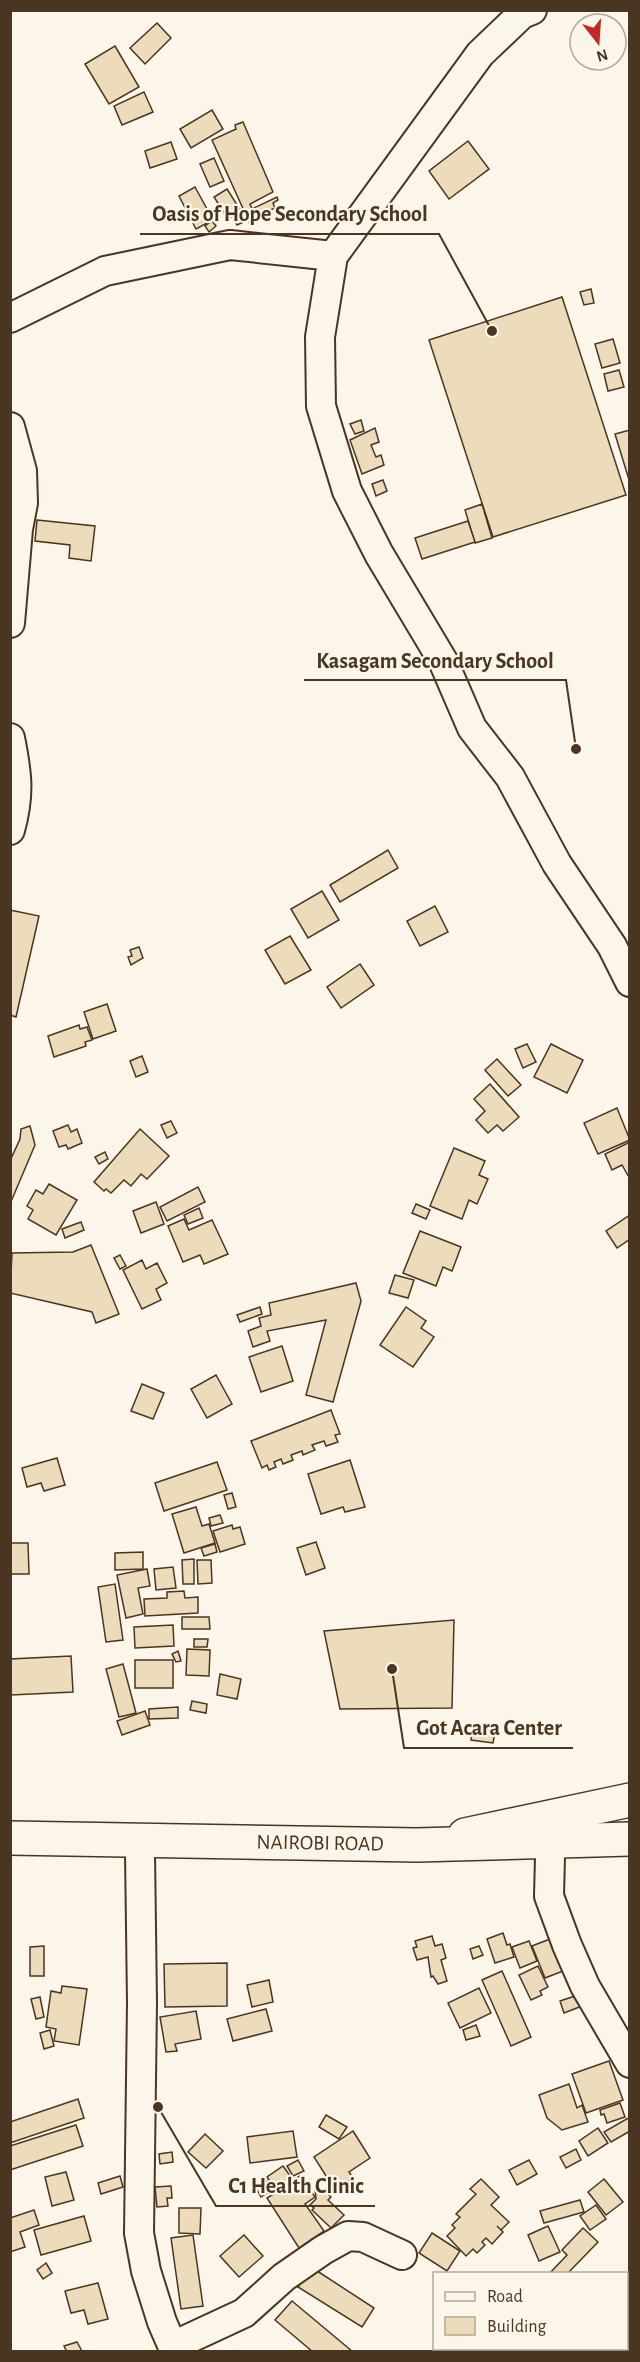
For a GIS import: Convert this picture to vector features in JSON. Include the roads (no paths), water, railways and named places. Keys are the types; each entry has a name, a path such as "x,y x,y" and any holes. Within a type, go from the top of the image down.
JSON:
{"main road":[{"path":"417,1845 630,1800"},
{"name":"NAIROBI ROAD","path":"10,1838 417,1845 630,1839"},
{"name":"NAIROBI ROAD","path":"10,1853 140,1852 630,1857"}],"street":[{"path":"532,10 522,14 480,54 333,256 320,337 321,406 347,491 380,554 443,661 472,728 510,777 557,864 612,946 630,982"},
{"path":"10,318 105,271 230,245 333,256"},
{"path":"10,427 22,471 23,503 18,529 10,623"},
{"path":"10,738 18,778 16,811 10,830"},
{"path":"140,1852 142,2003 139,2233 146,2271 174,2349 244,2313 284,2277 348,2236 363,2237 402,2255"},
{"path":"550,1857 549,1896 567,1945 585,1986 630,2063"}],"place":[{"name":"Oasis of Hope Secondary School","path":"492,331"},
{"name":"Kasagam Secondary School","path":"576,749"},
{"name":"Got Acara Center","path":"392,1669"},
{"name":"C1 Health Clinic","path":"158,2107"}]}
